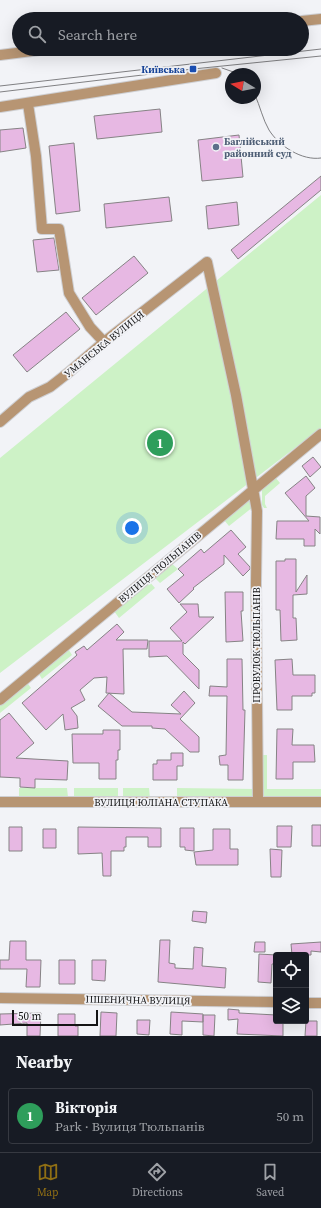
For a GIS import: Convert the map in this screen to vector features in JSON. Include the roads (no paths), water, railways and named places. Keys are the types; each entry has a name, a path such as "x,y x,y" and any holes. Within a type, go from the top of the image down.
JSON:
{"street":[{"path":"309,20 321,19"},
{"path":"0,55 12,54"},
{"path":"0,107 28,104 216,73"},
{"path":"28,104 36,156 42,229 59,228 69,293 90,327 104,342"},
{"name":"УМАНСЬКА ВУЛИЦЯ","path":"0,422 29,397 50,387 68,374 104,342 207,262"},
{"name":"ПРОВУЛОК ТЮЛЬПАНІВ","path":"207,262 236,395 257,511 258,801"},
{"name":"ВУЛИЦЯ ТЮЛЬПАНІВ","path":"0,700 321,434"},
{"name":"ВУЛИЦЯ ЮЛІАНА СТУПАКА","path":"0,802 321,802"},
{"name":"ПШЕНИЧНА ВУЛИЦЯ","path":"0,998 273,1002"},
{"path":"309,1002 321,1003"}],"tram line":[{"path":"309,50 321,49"},
{"path":"0,86 260,56"},
{"path":"0,92 193,69 321,56"},
{"path":"258,104 269,130 279,142 299,155 321,158"}],"place":[{"name":"Київська","path":"193,69"},
{"name":"Баглійський районний суд","path":"216,147"},
{"name":"Вікторія","path":"160,443"}]}
